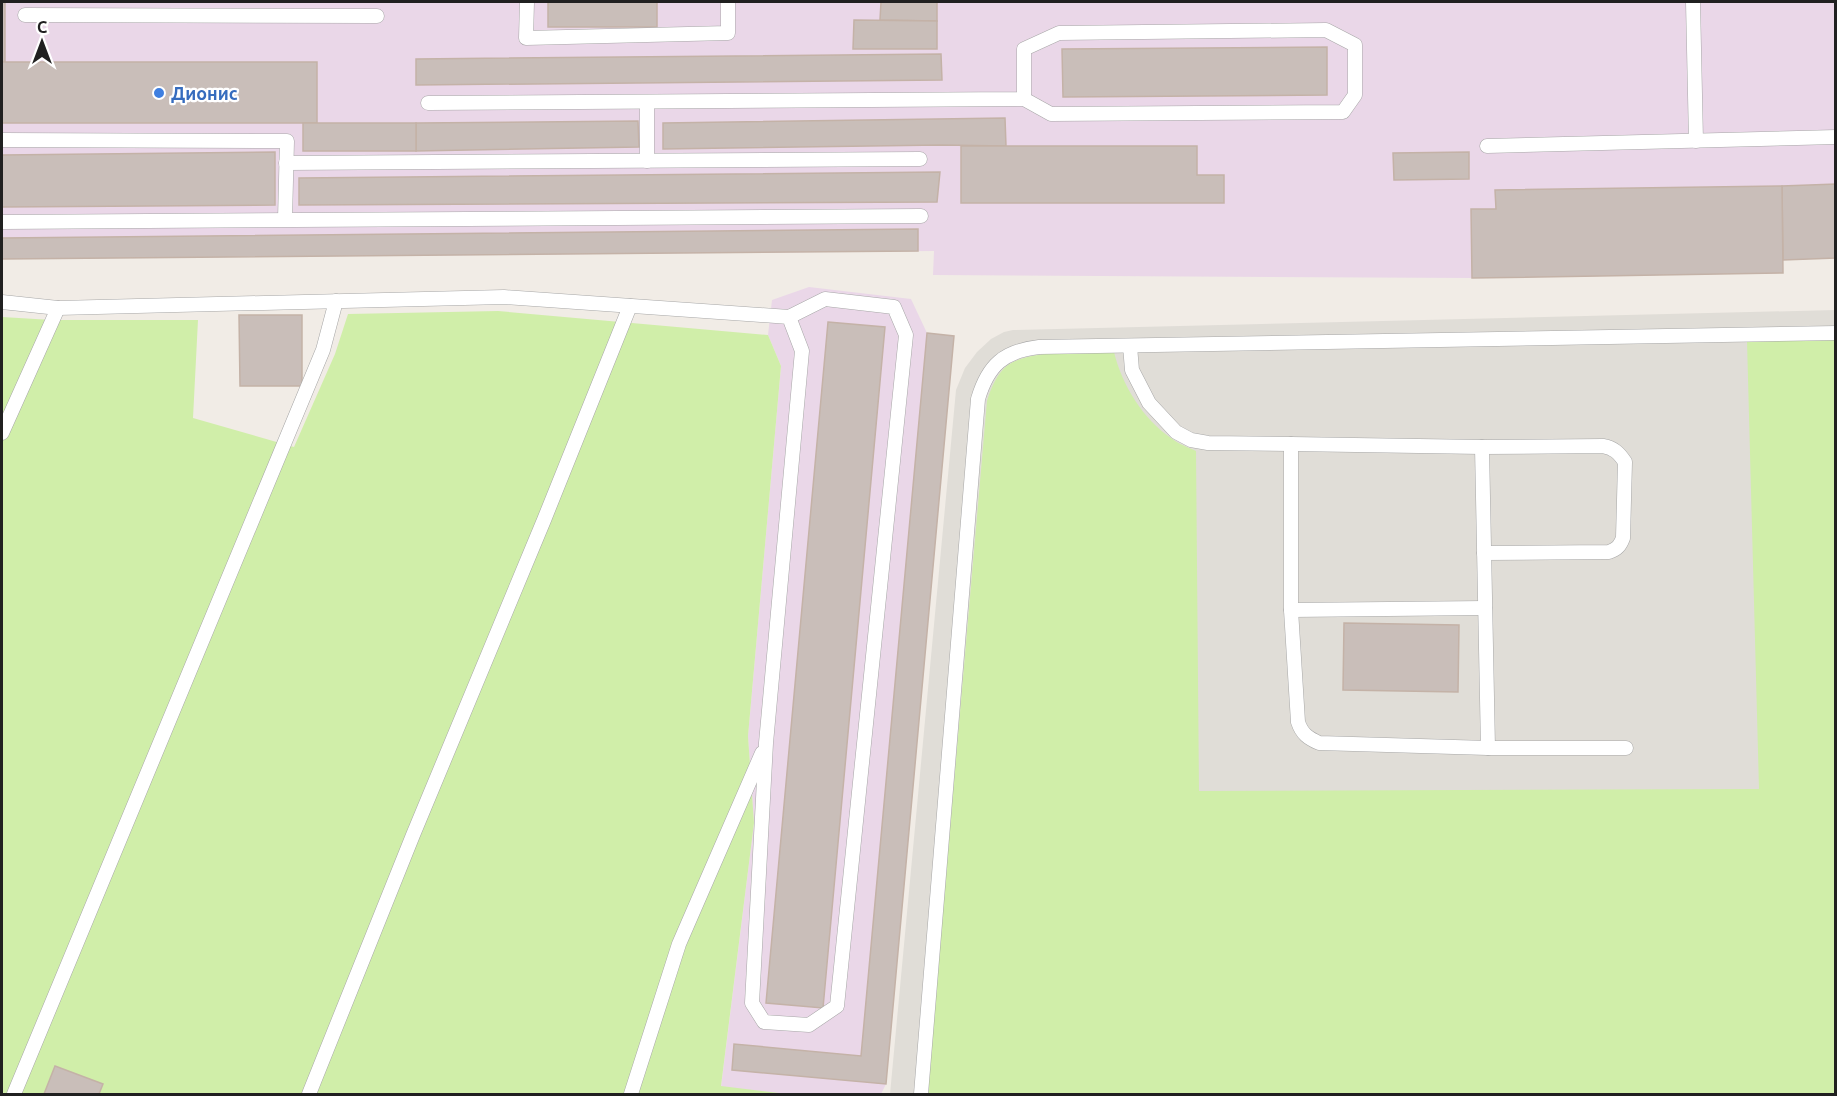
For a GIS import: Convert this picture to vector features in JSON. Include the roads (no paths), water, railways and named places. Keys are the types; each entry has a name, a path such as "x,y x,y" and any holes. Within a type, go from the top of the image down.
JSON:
{"lane":[{"path":"528,2 526,38 728,33 728,2"},
{"path":"1693,2 1696,141"},
{"path":"25,15 169,9 377,16"},
{"path":"428,103 1024,99 1051,114 1343,111 1355,95 1355,45 1326,30 1059,33 1024,49 1024,99"},
{"path":"647,102 647,160"},
{"path":"1487,146 1836,137"},
{"path":"2,140 286,141 285,219"},
{"path":"286,164 920,159"},
{"path":"2,222 921,216"},
{"path":"2,302 58,308 504,297 789,318 825,299 894,307 906,335 837,1006 809,1025 764,1022 752,1004 766,743 802,351 789,318"},
{"path":"14,1095 323,350 336,301"},
{"path":"309,1095 630,306"},
{"path":"2,433 58,308"},
{"path":"921,1095 978,399 982,384 993,367 1007,355 1039,347 1836,333"},
{"path":"1130,346 1132,370 1149,404 1176,432 1191,440 1208,443 1482,447 1603,446 1612,448 1625,462 1623,538 1615,550 1609,552 1484,553"},
{"path":"1291,444 1291,610 1298,722 1301,731 1308,738 1319,743 1488,748 1626,748"},
{"path":"1482,447 1488,748"},
{"path":"1291,610 1485,608"},
{"path":"631,1095 679,944 766,743"}],"place":[{"name":"Дионис","path":"159,93"}]}
